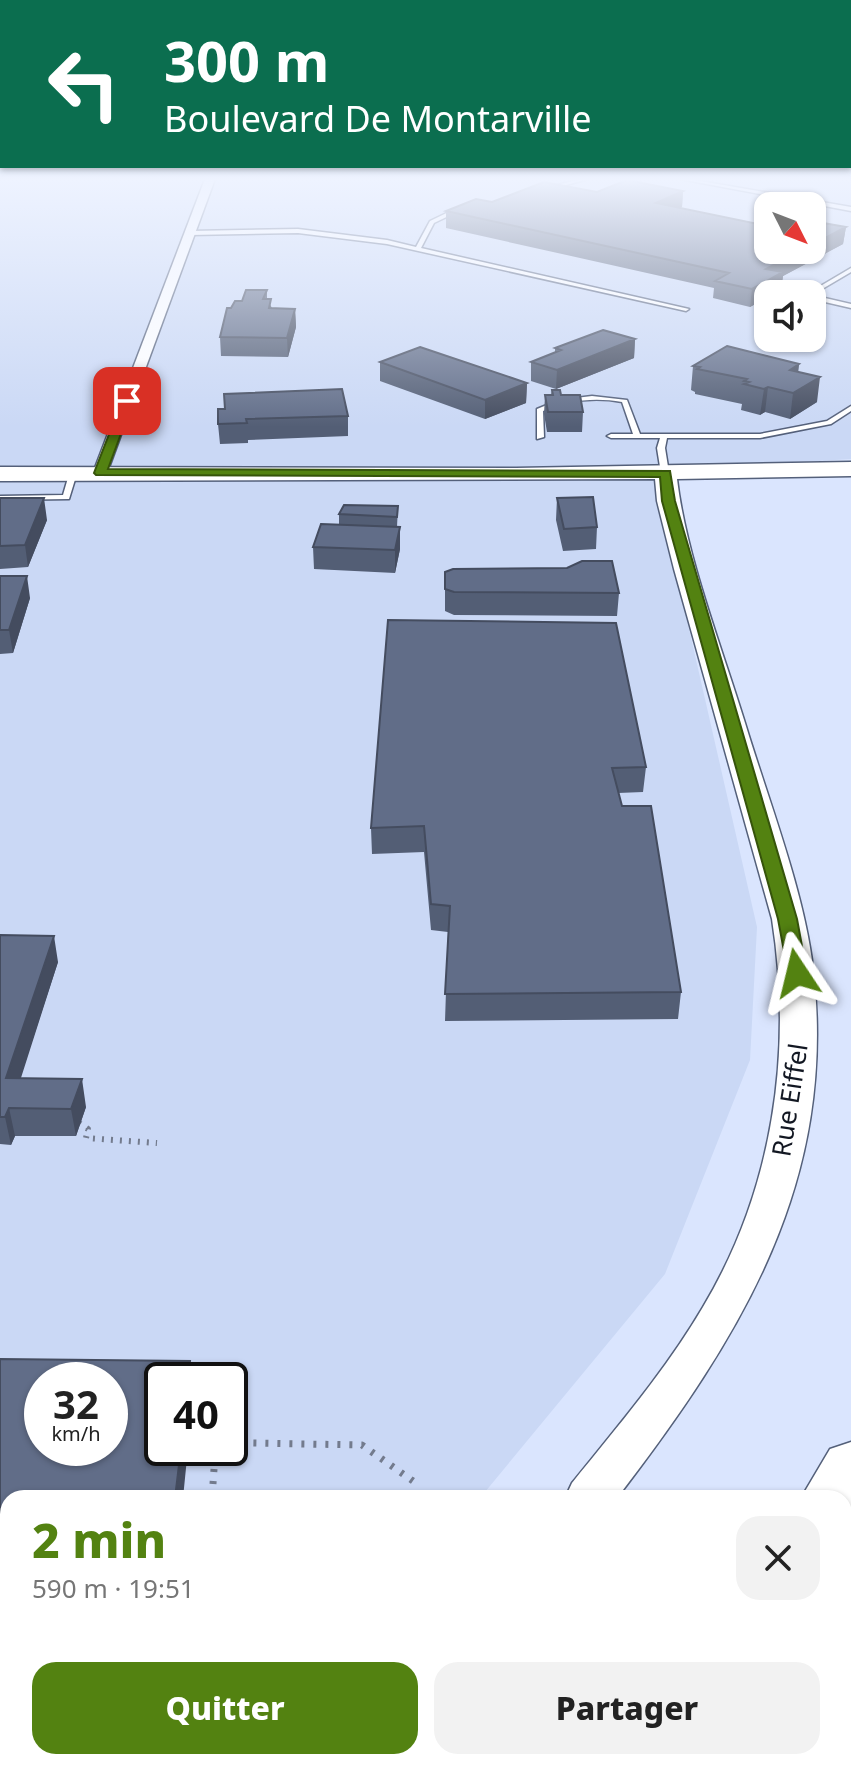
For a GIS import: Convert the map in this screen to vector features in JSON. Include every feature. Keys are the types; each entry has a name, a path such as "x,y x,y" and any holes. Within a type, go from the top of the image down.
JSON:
{"highway":[{"path":"836,1490 851,1467"}],"street":[{"path":"100,473 179,262"},
{"path":"0,474 665,473 851,469"},
{"name":"Rue Eiffel","path":"595,1490 688,1366 733,1293 766,1217 777,1176 799,1054 799,986 788,919 686,569 668,501 665,473"}],"lane":[{"path":"474,262 686,309"},
{"path":"826,286 851,270"},
{"path":"826,300 851,306"},
{"path":"540,437 539,410 574,399 625,401 637,436"},
{"path":"611,436 760,436 829,423 851,408"},
{"path":"664,436 661,448 665,473"},
{"path":"0,498 66,497 73,473"}],"path":[{"path":"79,1123 88,1129 86,1138 157,1143"},
{"path":"248,1442 362,1445 413,1481"},
{"path":"213,1490 214,1466"}],"shaded area":[{"path":"0,262 851,262 851,459 653,471 757,927 750,1060 665,1274 487,1490 0,1490"}],"building":[{"path":"677,262 754,262 775,264 766,269 783,272 768,280 754,280 752,289 715,281 729,273"},
{"path":"246,290 267,290 263,299 271,299 269,308 295,309 287,338 220,337 227,308 231,308 235,301 242,301"},
{"path":"603,330 635,339 557,370 531,362 561,350 555,348"},
{"path":"727,346 799,364 790,370 820,377 793,393 744,384 749,382 744,381 747,379 693,366"},
{"path":"420,347 527,383 485,400 380,362"},
{"path":"342,389 348,416 246,419 247,423 218,424 218,409 225,409 224,394"},
{"path":"552,390 560,390 561,395 580,395 583,412 548,412 545,395 553,395"},
{"path":"593,497 597,527 564,529 557,498"},
{"path":"0,498 44,498 25,545 0,546"},
{"path":"344,505 398,506 397,517 339,514"},
{"path":"321,524 400,527 395,550 313,547"},
{"path":"582,561 612,561 619,593 454,592 445,589 445,572 453,569 567,568"},
{"path":"0,576 27,576 9,630 0,630"},
{"path":"388,620 616,623 646,767 612,768 622,806 651,806 681,992 445,994 450,906 431,904 424,826 371,828"},
{"path":"0,935 54,936 6,1078 82,1079 71,1109 9,1108 5,1117 0,1117"},
{"path":"0,1359 190,1361 144,1362 144,1466 179,1466 176,1490 0,1490"}],"route":[{"path":"127,401 100,473 665,473 668,501 686,569 788,919 797,973"}]}
